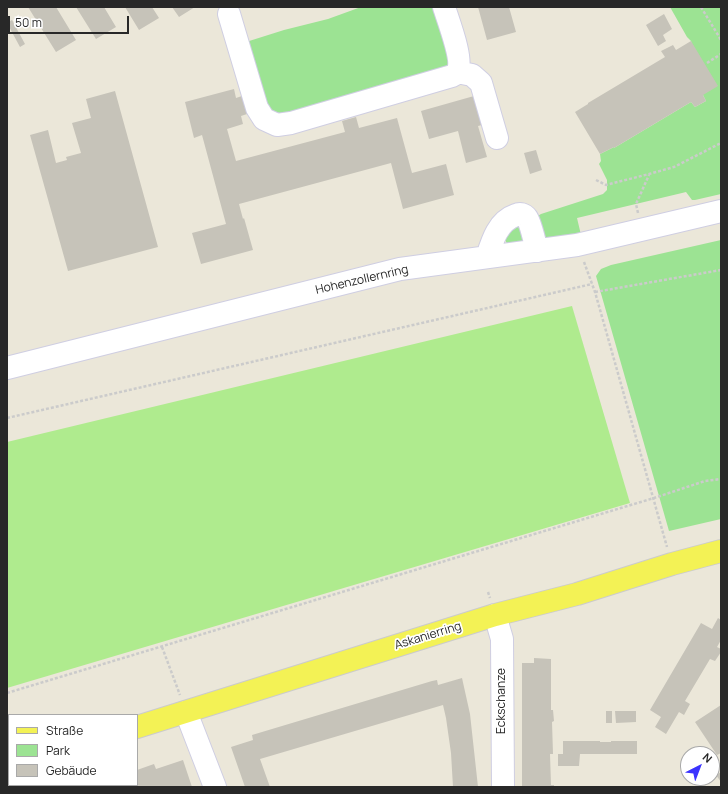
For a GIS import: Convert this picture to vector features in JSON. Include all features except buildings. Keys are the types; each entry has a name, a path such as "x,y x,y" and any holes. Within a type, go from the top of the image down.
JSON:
{"main road":[{"name":"Askanierring","path":"138,727 495,615 577,594 672,564 721,551"}],"street":[{"path":"230,14 257,108 264,119 277,126 452,76 457,72 460,62 444,7"},
{"path":"457,72 472,74 481,83 497,138"},
{"name":"Hohenzollernring","path":"7,368 400,269 577,245 721,211"},
{"path":"487,257 497,231 508,220 518,214 523,215 528,220 537,251"},
{"name":"Eckschanze","path":"495,615 502,639 503,787"},
{"path":"186,712 215,787"}],"path":[{"path":"700,7 721,40"},
{"path":"707,63 721,54"},
{"path":"596,180 606,185 674,167 721,143"},
{"path":"641,230 636,204 650,174"},
{"path":"577,245 595,292 672,564"},
{"path":"595,292 721,270"},
{"path":"7,418 592,284"},
{"path":"7,693 654,498 705,481 721,479"},
{"path":"162,647 177,687"}],"green space":[{"path":"361,7 438,7 450,67 278,115 267,108 246,42 284,30 328,19"},
{"path":"670,7 721,7 721,194 692,200 686,192 577,218 581,235 543,240 536,217 541,214 603,194 607,190 607,180 599,164 601,161 600,154 614,148 691,102 695,107 706,101 703,95 691,41 687,37"},
{"path":"520,224 528,242 508,245 505,240 507,233"},
{"path":"721,240 721,519 669,531 596,276 601,269 611,265"},
{"path":"572,306 630,503 7,688 7,442"}]}
